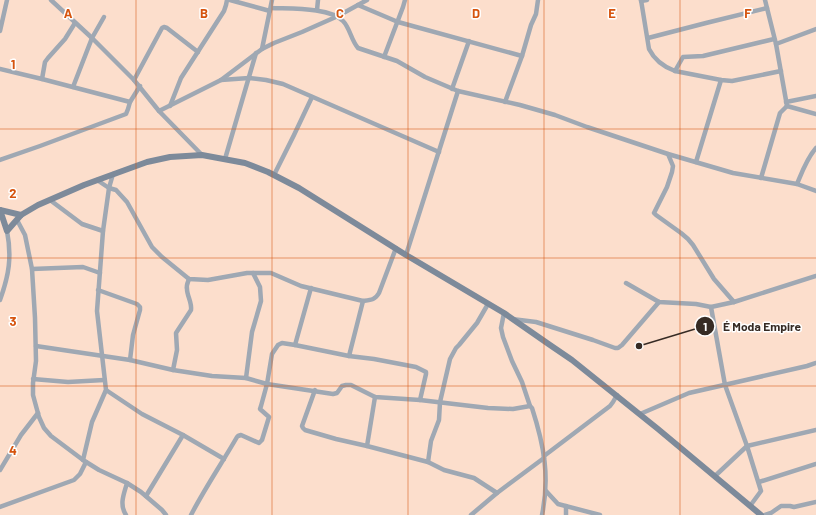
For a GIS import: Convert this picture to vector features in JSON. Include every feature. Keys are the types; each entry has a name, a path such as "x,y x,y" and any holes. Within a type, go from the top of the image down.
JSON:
{"street":[{"path":"0,30 7,0"},
{"path":"51,0 140,86 159,111 202,155"},
{"path":"170,106 181,78 224,11 226,0"},
{"path":"230,0 270,9 316,10 338,16 344,22 358,48 397,61 425,77 458,91 520,105 555,115 668,154 733,173 797,184 816,191"},
{"path":"262,49 272,0"},
{"path":"316,10 318,0"},
{"path":"159,111 221,80 262,49 338,16 367,0"},
{"path":"384,57 405,0"},
{"path":"505,102 536,14 538,0"},
{"path":"647,0 641,1 649,49 651,54 660,63 669,68 675,71 721,80 737,80 781,71"},
{"path":"765,0 775,41 787,104"},
{"path":"358,6 398,22 522,56"},
{"path":"648,38 767,8"},
{"path":"73,87 92,38 104,17"},
{"path":"42,79 45,62 65,40 75,23"},
{"path":"134,80 162,28 164,27 198,52"},
{"path":"675,71 682,57 703,56 775,41 816,29"},
{"path":"452,88 469,41"},
{"path":"225,159 256,53"},
{"path":"0,69 130,102"},
{"path":"221,80 249,78 283,84 439,152"},
{"path":"696,162 721,80"},
{"path":"0,160 126,114 130,102 140,86"},
{"path":"406,255 458,91"},
{"path":"761,178 782,110 787,104 816,96"},
{"path":"274,175 312,97"},
{"path":"787,104 816,114"},
{"path":"797,184 806,162 816,148"},
{"path":"668,154 672,166 672,172 667,187 654,213 688,239 714,279 734,302"},
{"path":"7,230 19,217 38,205 97,180 158,159 202,155 245,163 274,175 305,192 512,319 567,356 617,395 761,515"},
{"path":"0,507 74,480 80,474 85,461 92,422 106,390 97,311 103,231 109,188 113,174"},
{"path":"97,180 109,188 116,190 127,202 152,247 189,279 208,280 240,274 271,273 301,286 363,300 372,300 377,297 379,293 396,248"},
{"path":"50,200 82,224 103,231"},
{"path":"0,210 19,217"},
{"path":"0,210 9,240 9,268 7,280 0,300"},
{"path":"19,217 25,235 32,269 36,318 36,361 33,379 33,395 44,428 51,436 85,461 141,492 166,515"},
{"path":"32,269 83,267 100,273"},
{"path":"246,378 252,332 261,301 260,287 253,273"},
{"path":"626,283 659,302 696,304 711,307 734,302 816,276"},
{"path":"173,370 177,350 176,333 191,310 187,290 189,279"},
{"path":"295,345 311,288"},
{"path":"98,290 137,304 140,307 133,335 130,360"},
{"path":"349,356 363,300"},
{"path":"512,319 529,320 618,348 659,302"},
{"path":"428,462 431,442 439,420 440,402 450,359 473,328 488,304"},
{"path":"711,307 725,385 747,446 761,491 750,506"},
{"path":"504,314 501,328 503,337 522,382 540,433 544,457 546,486 542,515"},
{"path":"190,515 237,437 241,436 259,443 262,440 269,417 260,409 267,384 272,354 278,345 282,343 416,367 426,372 420,400"},
{"path":"36,346 130,360 173,370 212,376 246,378 267,384 335,393 337,393 342,386 351,385 374,397 420,400 488,408 530,406"},
{"path":"640,414 681,396 816,363"},
{"path":"33,379 68,382 104,380"},
{"path":"106,390 142,414 183,435 224,459"},
{"path":"315,390 302,426 303,428 336,439 428,462 444,470 474,478 497,493"},
{"path":"471,515 497,493 610,406 617,395"},
{"path":"367,446 374,397"},
{"path":"0,470 21,435 38,412"},
{"path":"715,476 747,446 816,431"},
{"path":"146,496 183,435"},
{"path":"759,482 816,464"},
{"path":"126,515 122,504 127,483"},
{"path":"546,491 558,504 600,515"},
{"path":"765,515 781,506 794,507 816,502"},
{"path":"566,506 566,515"}],"place":[{"name":"É Moda Empire","path":"639,346"}]}
